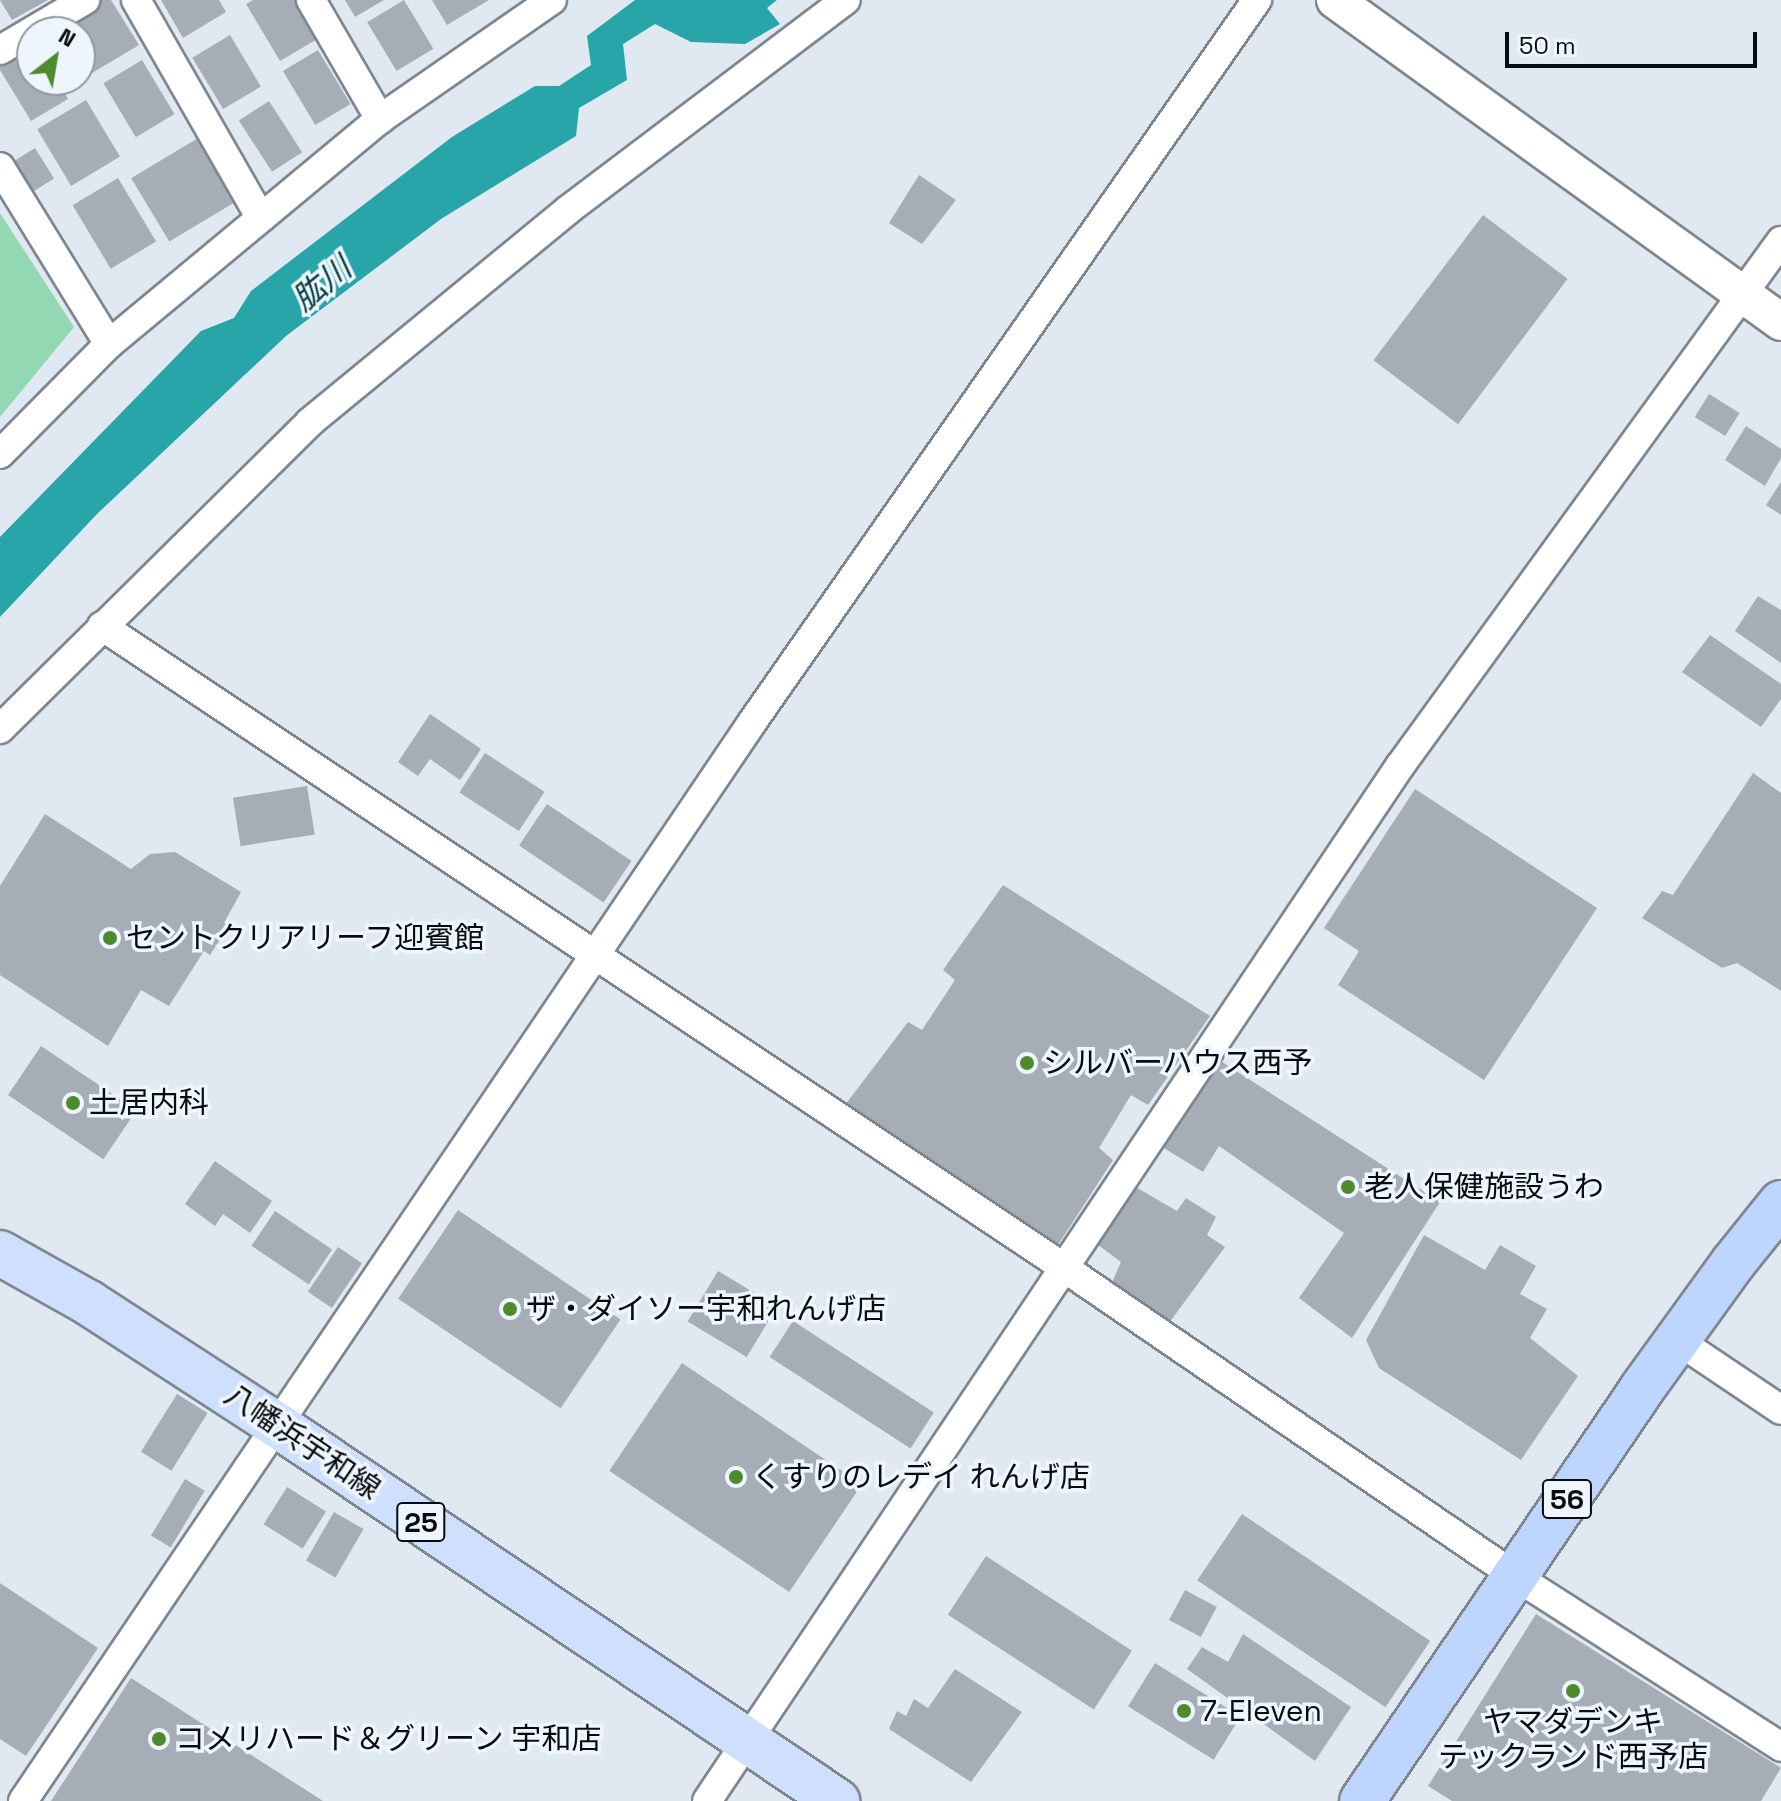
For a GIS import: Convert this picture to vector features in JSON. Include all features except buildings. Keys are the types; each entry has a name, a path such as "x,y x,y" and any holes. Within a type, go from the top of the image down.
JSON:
{"highway":[{"name":"56","path":"1362,1801 1677,1340 1781,1203"}],"main road":[{"name":"八幡浜宇和線","path":"0,1253 89,1303 277,1425 837,1801"}],"street":[{"path":"0,50 85,0"},
{"path":"136,0 261,218"},
{"path":"311,0 380,119"},
{"path":"1,451 109,344 380,119 552,0"},
{"path":"0,729 310,422 568,210 846,0"},
{"path":"23,1801 753,721 1257,0"},
{"path":"1335,0 1781,322"},
{"path":"0,167 109,344"},
{"path":"707,1801 1400,766 1781,241"},
{"path":"102,626 1063,1267 1515,1576 1781,1747"},
{"path":"1677,1340 1781,1410"}],"green space":[{"path":"0,213 74,327 0,417"}],"water":[{"name":"肱川","path":"635,0 777,0 767,8 780,24 745,44 691,42 655,24 623,44 627,80 579,108 576,136 441,219 286,336 97,514 0,617 0,537 201,331 234,318 251,291 452,137 535,86 559,86 591,65 587,36"}],"place":[{"name":"セントクリアリーフ迎賓館","path":"110,938"},
{"name":"シルバーハウス西予","path":"1027,1063"},
{"name":"土居内科","path":"73,1103"},
{"name":"老人保健施設うわ","path":"1348,1187"},
{"name":"ザ・ダイソー宇和れんげ店","path":"510,1309"},
{"name":"くすりのレデイ れんげ店","path":"736,1477"},
{"name":"ヤマダデンキ テックランド西予店","path":"1573,1691"},
{"name":"7-Eleven","path":"1184,1711"},
{"name":"コメリハード＆グリーン 宇和店","path":"159,1739"}]}
